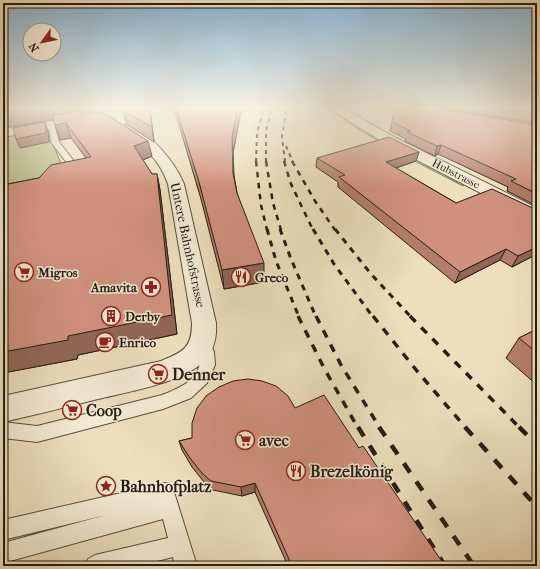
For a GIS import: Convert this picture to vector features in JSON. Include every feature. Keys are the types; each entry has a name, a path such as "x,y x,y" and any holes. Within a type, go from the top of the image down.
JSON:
{"street":[{"name":"Untere Bahnhofstrasse","path":"134,135 159,153 172,172 176,184 203,332"},
{"name":"Hubstrasse","path":"381,135 535,213"},
{"path":"3,409 148,376 166,370 188,359 197,351 203,332"}],"lane":[{"path":"54,135 56,142 70,161"},
{"path":"3,430 37,434 163,402 186,393 202,379 208,365 203,332"},
{"path":"3,530 167,500"},
{"path":"167,500 186,566"},
{"path":"3,553 167,500"},
{"path":"95,566 180,545"}],"green space":[{"path":"18,135 49,135 68,180 3,204 3,137"},
{"path":"368,135 375,135 464,184 463,186 399,153"}],"building":[{"path":"15,135 38,135 16,139"},
{"path":"74,135 138,135 148,141 134,146 152,174 157,174 172,315 68,336 68,340 3,352 3,185 39,178 51,165 91,157"},
{"path":"184,135 233,135 233,173 237,193 264,263 222,270 199,182"},
{"path":"412,135 537,135 537,194 511,181 516,179 441,145 437,146"},
{"path":"389,137 419,152 386,162 456,203 492,189 537,210 537,247 518,256 506,249 460,272 339,177 345,175 317,158"},
{"path":"537,329 537,353 519,338"},
{"path":"248,379 262,381 276,386 288,396 295,408 324,395 359,448 363,446 445,566 292,566 255,483 241,487 211,481 202,473 190,458 179,441 192,438 192,423 197,408 206,396 219,387 233,381"}],"railway":[{"path":"256,161 257,135"},
{"path":"266,135 266,161"},
{"path":"282,135 285,162"},
{"path":"286,146 293,162"},
{"path":"256,161 261,205 267,230"},
{"path":"266,161 273,203 281,230"},
{"path":"284,161 291,184 313,230"},
{"path":"292,161 315,201 335,230"},
{"path":"267,229 276,261 299,317"},
{"path":"280,229 316,317"},
{"path":"313,229 334,264 373,317"},
{"path":"335,229 371,274 411,317"},
{"path":"298,316 324,368 358,428"},
{"path":"316,316 341,365 380,428"},
{"path":"373,316 417,371 466,428"},
{"path":"410,316 520,428"},
{"path":"358,427 445,566"},
{"path":"379,427 474,566"},
{"path":"465,427 537,507"},
{"path":"520,428 537,445"}],"place":[{"name":"Migros","path":"24,272"},
{"name":"Greco","path":"241,277"},
{"name":"Amavita","path":"151,287"},
{"name":"Derby","path":"111,316"},
{"name":"Enrico","path":"105,342"},
{"name":"Denner","path":"158,374"},
{"name":"Coop","path":"72,410"},
{"name":"avec","path":"245,440"},
{"name":"Brezelkönig","path":"296,471"},
{"name":"Bahnhofplatz","path":"106,486"}]}
